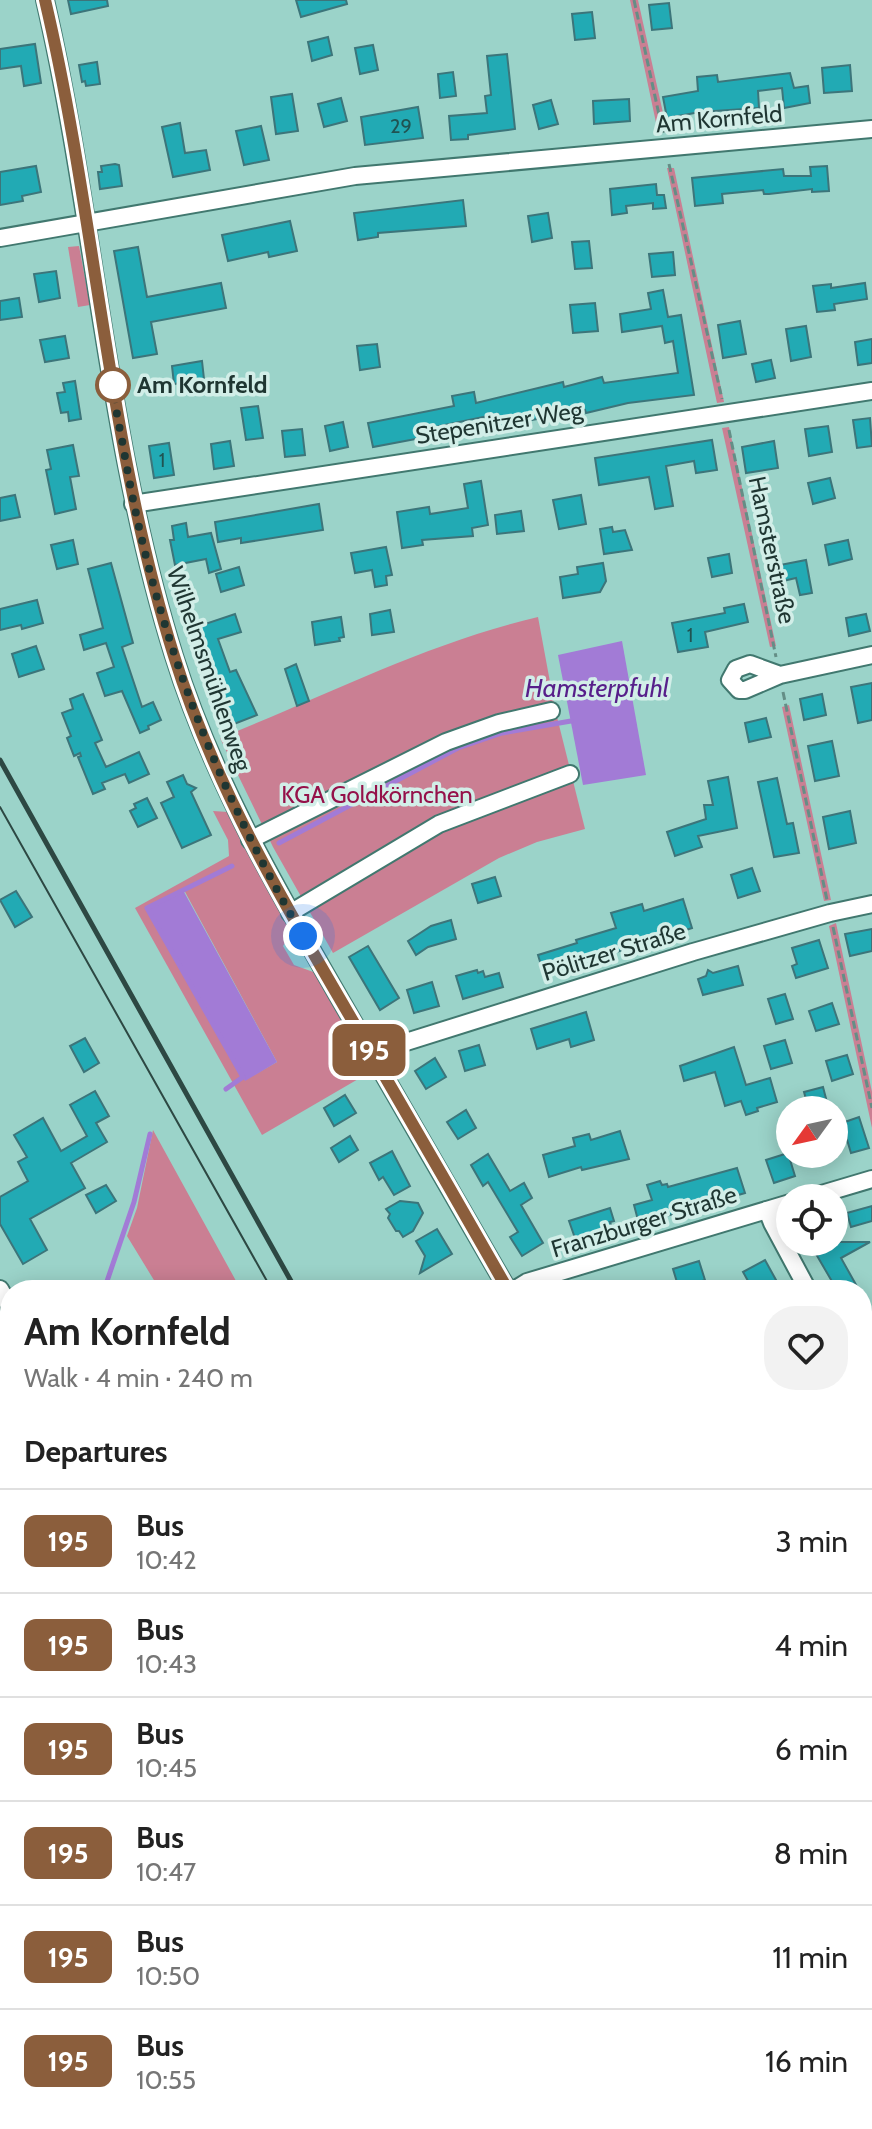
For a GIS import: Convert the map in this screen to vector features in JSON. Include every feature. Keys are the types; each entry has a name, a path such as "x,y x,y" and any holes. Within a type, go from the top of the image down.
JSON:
{"street":[{"name":"Wilhelmsmühlenweg","path":"45,0 64,90 133,504 159,606 188,698 250,840 502,1280"},
{"name":"Am Kornfeld","path":"0,238 355,176 872,129"},
{"name":"Stepenitzer Weg","path":"133,504 872,391"},
{"path":"780,675 872,655"},
{"path":"250,840 446,742 499,723 551,711"},
{"path":"290,913 439,824 570,774"},
{"name":"Pölitzer Straße","path":"372,1055 620,975 830,913 872,904"},
{"path":"848,1186 872,1179"},
{"name":"Franzburger Straße","path":"534,1280 776,1207"},
{"path":"767,1210 803,1280"}],"path":[{"name":"Hamsterstraße","path":"634,0 872,1108"}],"green space":[{"path":"630,0 638,0 667,131 658,132"},
{"path":"667,168 674,168 724,402 717,403"},
{"path":"79,246 90,305 78,307 68,247"},
{"path":"729,427 776,646 770,647 722,428"},
{"name":"KGA Goldkörnchen","path":"538,617 555,709 585,829 537,842 499,858 333,953 273,847 220,738 416,656"},
{"path":"789,705 831,900 824,901 782,707"},
{"path":"213,811 228,812 292,933 283,946 294,965 316,973 372,1071 262,1135 135,908 229,856 228,840","holes":["184,890 277,1062 245,1080 148,909"]},
{"path":"836,923 872,1092 872,1128 829,926"},
{"path":"153,1130 236,1280 154,1280 127,1236 137,1208"}],"water":[{"name":"Hamsterpfuhl","path":"622,641 646,775 583,785 558,655"},
{"path":"183,890 277,1062 245,1081 147,908"}],"building":[{"path":"68,0 107,0 108,6 71,14"},
{"path":"296,0 346,0 347,4 301,17"},
{"path":"669,3 672,28 652,30 649,5"},
{"path":"592,12 595,38 575,40 572,14"},
{"path":"328,37 332,55 312,61 308,42"},
{"path":"35,44 41,83 24,86 21,66 0,69 0,49"},
{"path":"373,45 378,70 360,74 355,48"},
{"path":"507,54 515,129 451,140 449,116 487,113 485,96 491,95 487,56"},
{"path":"97,62 100,84 86,86 85,81 82,82 79,65"},
{"path":"850,65 852,91 824,93 822,68"},
{"path":"453,72 456,96 440,98 438,74"},
{"path":"790,73 794,88 808,86 810,103 784,108 782,88 758,91 759,108 667,118 663,97 698,91 697,77 717,75 718,82"},
{"path":"292,94 298,131 276,134 271,97"},
{"path":"341,98 347,121 324,127 318,104"},
{"path":"629,99 630,121 594,124 593,101"},
{"path":"551,100 558,124 539,129 533,105"},
{"path":"418,107 423,138 365,145 361,117"},
{"path":"180,123 185,153 206,150 210,170 173,177 162,127"},
{"path":"261,126 269,160 244,165 236,131"},
{"path":"119,165 122,186 100,189 98,172 102,172 101,166"},
{"path":"36,166 41,192 22,196 23,201 0,205 0,172"},
{"path":"827,166 829,191 812,192 812,189 764,194 763,190 722,194 723,203 695,206 692,178 783,169 784,176 811,176 810,167"},
{"path":"656,184 657,195 664,195 666,208 653,209 653,203 626,206 627,213 612,215 610,189"},
{"path":"463,200 466,226 378,233 378,237 358,240 354,213"},
{"path":"548,213 552,238 532,242 528,216"},
{"path":"290,221 297,251 269,257 268,252 228,261 222,235"},
{"path":"589,241 592,268 575,269 572,242"},
{"path":"138,247 147,297 221,283 226,308 151,322 157,354 133,358 114,251"},
{"path":"673,252 675,275 652,277 649,254"},
{"path":"56,271 60,298 39,302 34,274"},
{"path":"865,283 867,299 834,304 835,310 817,312 813,286 831,284 831,288"},
{"path":"663,290 668,317 681,315 694,395 628,403 586,413 585,410 500,426 498,414 435,427 437,435 373,447 368,423 454,406 452,396 474,392 476,403 563,382 564,387 602,377 604,383 678,373 673,341 665,343 662,326 622,332 620,314 651,309 648,293"},
{"path":"19,298 22,317 0,320 0,301"},
{"path":"595,303 598,331 573,333 570,305"},
{"path":"740,321 746,354 723,358 718,325"},
{"path":"806,326 811,357 791,361 786,329"},
{"path":"65,336 69,358 45,362 40,340"},
{"path":"872,339 872,363 858,365 855,342"},
{"path":"377,344 380,367 360,370 357,346"},
{"path":"771,360 775,378 756,382 752,364"},
{"path":"202,361 204,379 174,384 172,366"},
{"path":"75,381 81,419 69,421 68,412 61,413 57,393 65,392 63,383"},
{"path":"258,406 263,438 246,440 241,408"},
{"path":"870,418 872,446 857,448 853,420"},
{"path":"343,422 348,447 330,451 325,426"},
{"path":"828,426 832,452 809,456 805,429"},
{"path":"302,429 305,455 285,457 282,431"},
{"path":"712,440 717,470 696,473 694,461 666,466 673,506 655,509 649,477 599,485 595,458"},
{"path":"230,441 234,466 214,469 211,444"},
{"path":"774,441 778,468 746,473 742,447"},
{"path":"169,443 174,475 154,478 149,446"},
{"path":"73,445 79,476 70,477 76,509 55,514 46,470 51,469 47,450"},
{"path":"830,478 835,498 813,504 808,483"},
{"path":"481,481 488,525 472,528 473,536 422,540 423,545 402,548 397,512 429,507 430,514 468,508 464,484"},
{"path":"15,495 20,517 0,521 0,498"},
{"path":"581,495 586,524 559,529 553,500"},
{"path":"319,504 323,530 241,543 241,538 218,542 215,522"},
{"path":"521,511 524,531 497,534 495,515"},
{"path":"186,523 188,537 211,533 221,569 209,573 206,559 175,565 170,540 174,540 172,526"},
{"path":"612,527 613,532 625,530 632,550 604,554 600,529"},
{"path":"73,540 78,564 57,569 51,545"},
{"path":"848,540 852,559 829,565 825,545"},
{"path":"386,547 392,575 386,576 387,585 375,587 372,570 355,573 351,553"},
{"path":"729,554 732,573 712,577 708,558"},
{"path":"806,560 812,593 800,595 796,578 783,581 780,565"},
{"path":"111,563 133,643 122,647 142,707 153,702 161,720 140,733 122,691 105,696 97,673 114,667 106,643 84,650 80,635 103,628 88,569"},
{"path":"603,563 606,581 600,592 563,598 560,577 578,574 577,567"},
{"path":"239,567 244,585 221,592 216,574"},
{"path":"37,600 43,623 22,629 21,625 0,630 0,609"},
{"path":"744,604 748,622 705,632 708,647 678,652 672,623 725,613 724,608"},
{"path":"390,610 394,632 372,635 370,614"},
{"path":"235,614 241,632 218,639 230,672 236,670 257,715 229,726 193,628"},
{"path":"866,614 870,631 849,636 846,618"},
{"path":"341,617 344,637 339,638 340,641 315,645 312,622"},
{"path":"36,646 44,669 19,677 12,654"},
{"path":"296,664 309,701 297,706 285,669"},
{"path":"872,683 872,720 858,723 851,687"},
{"path":"83,694 102,740 95,743 106,767 139,752 149,774 129,783 125,774 102,783 105,789 93,794 78,757 80,753 74,756 67,738 71,736 62,713 73,709 70,699"},
{"path":"822,694 826,715 804,720 800,699"},
{"path":"766,718 771,737 749,742 745,723"},
{"path":"832,741 839,776 815,781 808,746"},
{"path":"183,775 187,784 196,788 191,792 211,835 182,848 161,803 174,797 167,782"},
{"path":"728,777 737,828 698,836 702,847 675,856 667,832 706,819 704,805 713,805 708,781"},
{"path":"777,778 787,824 793,823 799,853 774,857 758,782"},
{"path":"147,798 157,818 138,827 130,811 136,808 134,804"},
{"path":"850,811 856,843 829,849 823,817"},
{"path":"752,868 760,891 738,898 731,875"},
{"path":"495,877 501,896 478,903 472,884"},
{"path":"16,891 32,917 15,927 0,900"},
{"path":"683,899 692,928 544,975 538,955 616,928 611,913 642,904 644,911"},
{"path":"451,920 456,939 428,947 416,955 408,941 431,926"},
{"path":"872,929 872,951 850,956 845,934"},
{"path":"819,940 828,968 796,978 792,966 797,964 792,948"},
{"path":"368,946 399,998 380,1010 349,957"},
{"path":"738,966 743,985 703,995 698,979 706,976 708,970 713,973"},
{"path":"477,970 478,973 483,971 485,977 499,973 503,987 463,999 456,976"},
{"path":"432,982 439,1006 414,1013 407,990"},
{"path":"785,994 793,1019 776,1024 768,999"},
{"path":"832,1003 839,1024 816,1031 809,1011"},
{"path":"586,1012 594,1040 571,1047 569,1039 537,1049 531,1029"},
{"path":"85,1038 99,1063 84,1072 70,1046"},
{"path":"785,1040 792,1063 771,1069 764,1046"},
{"path":"479,1045 485,1065 465,1071 459,1051"},
{"path":"734,1047 746,1085 770,1078 776,1102 746,1115 741,1101 725,1106 715,1072 684,1081 680,1066"},
{"path":"847,1055 853,1074 832,1081 826,1061"},
{"path":"435,1058 446,1077 426,1089 415,1071"},
{"path":"823,1087 825,1096 805,1096 804,1092"},
{"path":"95,1091 109,1116 96,1123 107,1142 71,1163 85,1188 30,1219 47,1250 23,1264 0,1224 0,1197 28,1181 18,1162 27,1157 14,1135 43,1118 61,1151 87,1136 70,1105"},
{"path":"345,1095 356,1113 334,1126 324,1108"},
{"path":"466,1110 476,1128 458,1139 447,1122"},
{"path":"859,1117 869,1148 851,1153 848,1121"},
{"path":"620,1131 629,1159 582,1170 581,1167 549,1177 543,1155 575,1146 573,1138 589,1134 591,1140"},
{"path":"350,1136 358,1150 339,1162 331,1148"},
{"path":"392,1151 410,1186 394,1195 383,1177 379,1180 370,1163"},
{"path":"488,1154 510,1191 524,1183 532,1198 521,1205 543,1243 522,1256 510,1237 518,1232 488,1182 483,1186 471,1165"},
{"path":"776,1157 776,1168 793,1168 795,1176 774,1183 766,1160"},
{"path":"737,1168 745,1193 639,1224 634,1205 652,1200 647,1185 660,1181 668,1187"},
{"path":"106,1185 116,1201 96,1213 86,1195"},
{"path":"400,1201 418,1203 423,1213 413,1231 403,1237 388,1218 390,1214 386,1209"},
{"path":"872,1206 872,1221 851,1227 848,1213"},
{"path":"610,1208 613,1230 576,1241 569,1221"},
{"path":"437,1229 452,1254 420,1273 425,1256 416,1241"},
{"path":"848,1242 870,1242 848,1254"},
{"path":"817,1256 845,1256 841,1258 853,1280 831,1280"},
{"path":"765,1260 776,1280 747,1280 743,1272"},
{"path":"699,1261 705,1280 676,1280 673,1269"}],"waterway":[{"path":"279,843 458,748 502,733 571,721"},
{"path":"226,1089 243,1077 147,908 232,866"},
{"path":"107,1280 134,1202 150,1134"}],"tram line":[{"path":"0,807 266,1280"}],"railway":[{"path":"0,760 290,1280"}],"bus line":[{"name":"195","path":"45,0 64,90 133,504 159,606 188,698 250,840 502,1280"}],"place":[{"name":"Am Kornfeld","path":"113,385"}],"route":[{"path":"113,385 133,504 175,659 228,793 303,936"}]}
